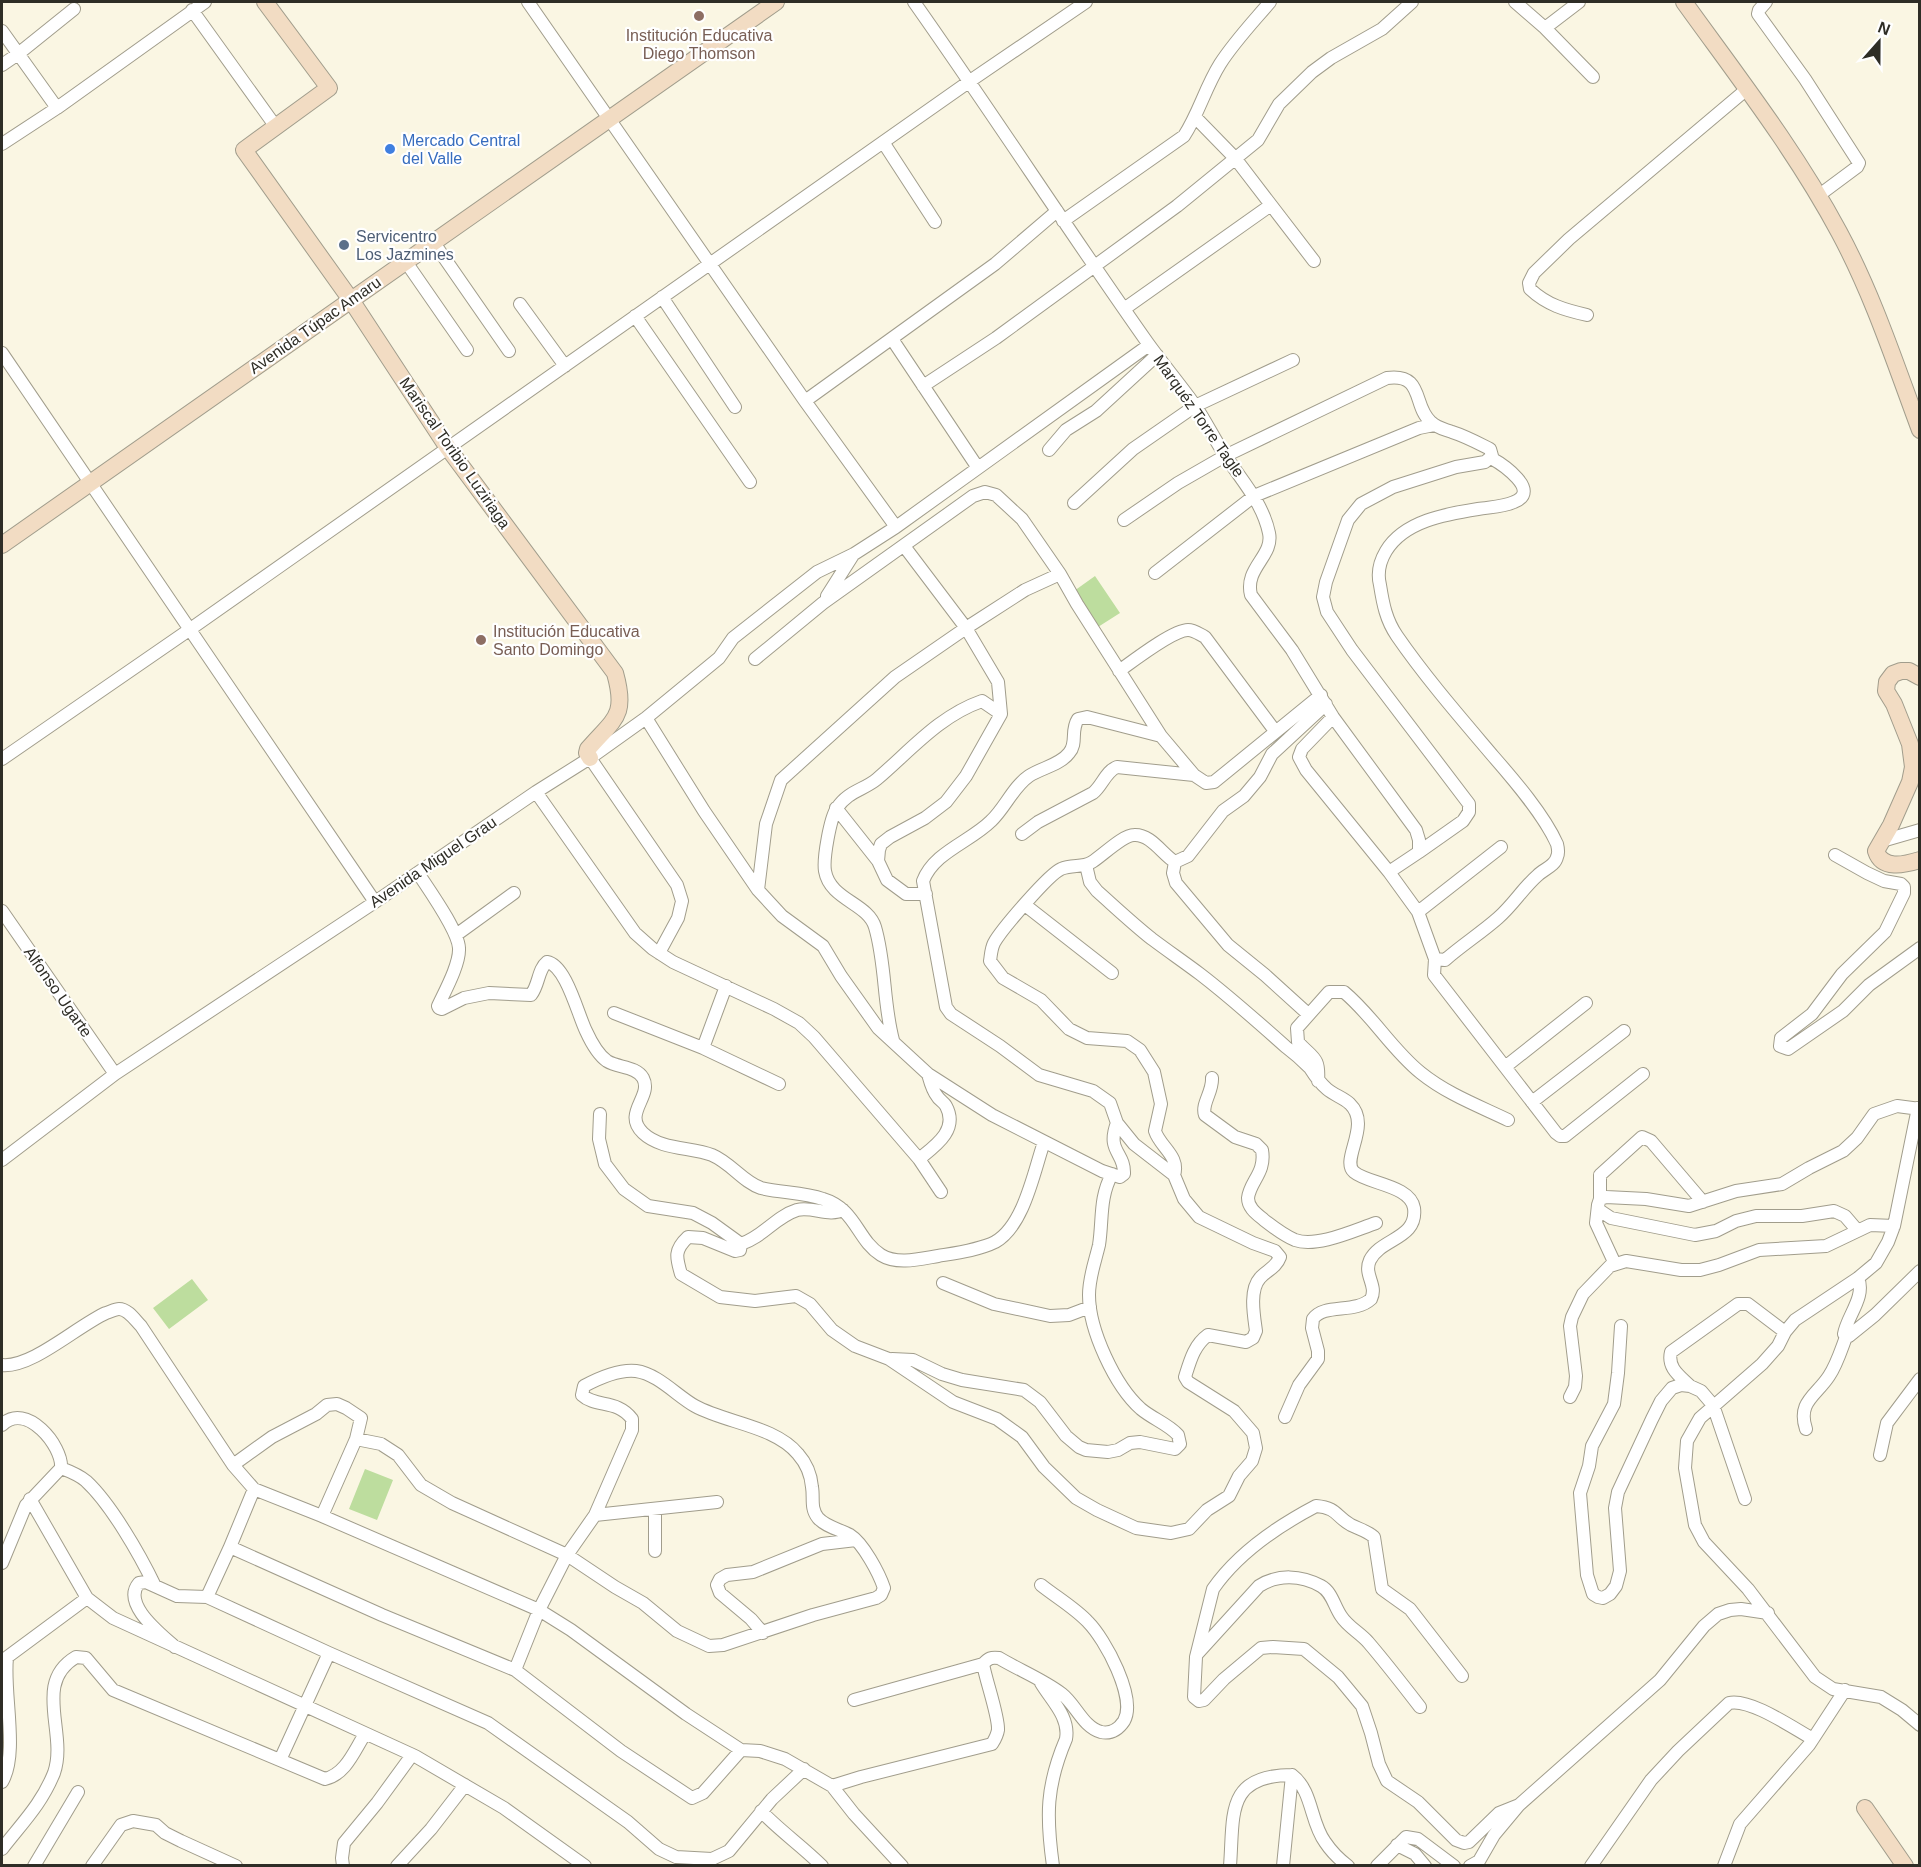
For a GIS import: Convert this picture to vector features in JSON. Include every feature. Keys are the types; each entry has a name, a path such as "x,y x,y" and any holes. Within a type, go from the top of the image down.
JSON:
{"street":[{"path":"2,144 57,108 205,2"},
{"path":"192,10 276,127 329,87 266,2"},
{"path":"528,2 805,401 896,527"},
{"name":"Avenida Túpac Amaru","path":"2,545 776,2"},
{"name":"Marquéz Torre Tagle","path":"914,2 1094,266 1195,405 1225,456 1254,496 1270,535 1268,547 1251,575 1248,585 1251,595 1292,650 1333,717 1416,830 1419,846"},
{"path":"2,759 883,141 1086,2"},
{"path":"805,401 1060,216 1184,136 1196,118 1206,90 1220,64 1270,2"},
{"path":"923,386 996,338 1094,266 1140,236 1258,140 1279,104 1304,80 1331,58 1382,30 1412,2"},
{"path":"1515,2 1545,27 1593,77"},
{"path":"1545,27 1579,2"},
{"path":"1684,2 1785,144 1839,233 1882,325 1920,430"},
{"path":"1766,2 1758,14 1859,163 1818,196"},
{"path":"2,65 74,9"},
{"path":"2,30 57,108"},
{"path":"1587,315 1556,308 1535,293 1530,289 1529,283 1534,273 1569,238 1747,89"},
{"path":"1196,118 1235,158 1314,261"},
{"name":"Mariscal Toribio Luziriaga","path":"276,127 244,150 351,300 448,448 615,673 620,692 620,711 588,749 587,753 590,758"},
{"path":"883,141 935,222"},
{"path":"1124,309 1271,205"},
{"path":"434,243 509,351"},
{"path":"406,262 467,350"},
{"path":"662,297 735,408"},
{"path":"520,304 565,366"},
{"path":"635,316 750,482"},
{"path":"892,339 978,468"},
{"path":"1049,450 1066,430 1096,411 1153,350"},
{"name":"Avenida Miguel Grau","path":"2,1160 115,1074 590,758 646,718 719,658 733,638 817,572 854,554 896,527 978,468 1153,350"},
{"path":"2,353 375,902"},
{"path":"1074,504 1133,449 1195,405 1293,360"},
{"path":"1124,520 1178,483 1225,456 1387,378 1399,378 1413,386 1417,390 1423,413 1434,425 1490,449 1491,458"},
{"path":"1155,573 1254,496 1419,428 1434,425"},
{"path":"1389,872 1419,846 1463,821 1468,815 1469,804 1352,650 1324,607 1323,592 1348,520 1361,504 1393,487 1456,467 1485,462 1491,458"},
{"path":"1435,959 1445,960 1498,918 1531,881 1555,862 1558,854 1558,846 1521,788 1404,647 1389,624 1380,586 1379,568 1384,554 1404,531 1417,524 1514,502 1520,498 1523,490 1521,483 1508,469 1491,458"},
{"path":"755,659 823,603 973,496 985,492 996,495 1022,519 1161,736 1194,775 1206,783 1214,782 1275,731 1323,699"},
{"path":"878,861 882,843 926,818 946,802 966,776 1000,714 998,682 966,628 903,546"},
{"path":"823,603 854,554"},
{"path":"758,890 766,824 781,780 895,677 1025,590 1059,574"},
{"path":"1119,671 1153,646 1185,630 1195,631 1205,637 1275,731"},
{"path":"1920,677 1910,671 1901,671 1893,674 1887,682 1887,691 1910,744 1913,762 1910,782 1892,825 1876,851 1879,858 1887,864 1920,860"},
{"path":"1175,862 1188,856 1223,811 1244,796 1260,777 1272,754 1323,699"},
{"path":"893,1041 888,1019 882,960 874,924 864,911 833,889 825,871 830,823 836,808 847,796 875,781 899,757 947,717 982,701 1000,714"},
{"path":"1161,736 1087,717 1078,719 1073,726 1074,743 1070,753 1028,776 991,821 927,871 923,881 946,1007 951,1014 1039,1075 1093,1091 1110,1103 1117,1123 1134,1144 1174,1175 1184,1199 1199,1217 1252,1243 1275,1251 1280,1257"},
{"path":"1333,717 1302,749 1299,757 1306,770 1389,872 1418,912 1435,959 1434,975 1556,1133 1565,1136 1643,1074"},
{"path":"646,718 704,811 758,890 782,916 823,946 878,1028 928,1074 992,1115 1120,1177 1124,1174 1125,1166 1112,1143 1117,1123"},
{"path":"590,758 677,885 682,901 678,918 659,953"},
{"path":"1022,834 1038,822 1093,794 1112,769 1117,767 1194,775"},
{"path":"537,792 635,933 659,953 799,1023 814,1037 919,1159 941,1192"},
{"path":"836,808 878,861 886,880 906,894 926,894"},
{"path":"1882,841 1920,830"},
{"path":"1174,1175 1176,1167 1172,1155 1155,1131 1161,1104 1154,1072 1140,1050 1127,1041 1087,1038 1069,1029 1041,1000 1002,978 990,961 992,946 1004,926 1059,869 1086,865 1107,852 1123,837 1135,834 1151,841 1165,856 1175,862"},
{"path":"1418,912 1501,847"},
{"path":"1834,855 1884,881 1901,884 1904,887 1904,893 1885,932 1842,974 1812,1014 1781,1038 1780,1046 1788,1049 1814,1033 1844,1011 1869,985 1920,948"},
{"path":"1175,862 1173,873 1176,883 1228,945 1308,1014"},
{"path":"1086,865 1090,882 1097,891 1151,938 1201,974 1281,1042 1309,1067 1318,1081 1328,1090 1349,1103 1355,1110 1358,1130 1358,1138 1349,1160 1352,1170 1406,1197 1413,1207 1414,1220 1408,1230 1382,1246 1371,1258 1368,1274 1374,1291 1368,1302 1341,1310 1323,1311 1316,1315 1312,1328 1318,1359 1299,1385 1285,1417"},
{"path":"418,873 456,935 460,948 439,1008 442,1009 464,998 489,993 531,995 537,987 543,966 548,962 552,963 566,982 596,1050 607,1061 637,1072 643,1078 645,1090 637,1109 636,1118 645,1135 665,1144 715,1156 759,1187 818,1197 833,1203 854,1221 873,1249 891,1259 919,1260 992,1244 1008,1232 1017,1220 1044,1142"},
{"path":"456,935 514,893"},
{"path":"1024,905 1112,973"},
{"name":"Alfonso Ugarte","path":"2,910 115,1074"},
{"path":"703,1048 726,986"},
{"path":"1318,1081 1319,1068 1315,1058 1300,1045 1296,1035 1298,1025 1329,992 1344,992 1374,1021 1402,1055 1422,1073 1447,1090 1508,1120"},
{"path":"1505,1067 1586,1003"},
{"path":"614,1013 703,1048 779,1083"},
{"path":"1532,1102 1624,1031"},
{"path":"919,1159 940,1141 951,1120 946,1105 936,1096 932,1088 928,1074"},
{"path":"1212,1078 1211,1093 1203,1107 1205,1115 1235,1137 1256,1144 1262,1150 1262,1168 1249,1195 1250,1205 1270,1224 1296,1240 1316,1242 1376,1223"},
{"path":"1615,1264 1596,1223 1599,1202 1606,1197 1646,1199 1683,1206 1736,1191 1787,1182 1843,1151 1857,1138 1874,1114 1897,1106 1919,1108 1894,1226 1876,1263 1858,1278 1801,1314 1762,1364 1713,1405 1694,1425 1685,1450 1685,1468 1695,1525 1704,1542 1768,1613 1815,1677 1833,1689 1881,1697 1920,1725"},
{"path":"600,1114 599,1139 605,1164 624,1189 648,1206 693,1213 712,1223 741,1244"},
{"path":"1703,1202 1651,1141 1642,1137 1600,1175 1599,1210 1611,1218 1695,1235 1756,1216 1802,1216 1834,1211 1845,1216 1857,1230"},
{"path":"889,1359 913,1360 951,1377 1024,1390 1040,1402 1065,1436 1086,1450 1108,1452 1118,1450 1130,1443 1140,1442 1175,1449 1180,1441 1176,1432 1142,1410 1119,1382 1101,1346 1090,1308 1089,1284 1099,1245 1102,1196 1112,1174"},
{"path":"741,1244 756,1239 780,1218 793,1211 807,1208 838,1212 843,1210"},
{"path":"1570,1397 1575,1387 1576,1376 1570,1326 1575,1308 1588,1288 1606,1269 1615,1264 1632,1262 1681,1270 1700,1270 1719,1266 1760,1250 1826,1245 1870,1225 1894,1226"},
{"path":"741,1244 740,1250 735,1251 703,1238 688,1237 680,1244 676,1257 681,1274 720,1297 755,1301 796,1296 810,1304 832,1330 855,1346 889,1359 953,1402 997,1419 1022,1437 1044,1467 1076,1498 1136,1528 1171,1533 1189,1528 1207,1510 1229,1496 1239,1476 1252,1461 1256,1448 1253,1433 1234,1411 1194,1387 1185,1377 1191,1355 1201,1339 1208,1335 1246,1342 1253,1338 1256,1331 1254,1287 1260,1278 1277,1264 1280,1257 1290,1250 1296,1240"},
{"path":"1846,1336 1875,1315 1920,1270"},
{"path":"1806,1429 1803,1419 1805,1404 1829,1377 1846,1336 1845,1328 1859,1296 1858,1278"},
{"path":"943,1283 994,1304 1050,1316 1069,1315 1090,1308"},
{"path":"1690,1386 1670,1366 1671,1352 1738,1304 1748,1304 1785,1332"},
{"path":"2,1365 13,1366 59,1342 97,1317 118,1308 126,1310 141,1326 233,1465 254,1490 322,1516 539,1610 741,1750 760,1751 785,1759 832,1786 854,1814 902,1866"},
{"path":"1621,1326 1614,1404 1592,1446 1589,1466 1580,1493 1587,1575 1593,1594 1598,1598 1607,1596 1614,1590 1620,1571 1616,1508 1620,1485 1661,1401 1672,1388 1681,1385 1690,1386 1701,1391 1713,1405 1744,1499"},
{"path":"356,1438 381,1444 398,1455 421,1485 452,1503 567,1555 643,1603 677,1631 709,1646 723,1645 813,1615 876,1598 882,1595 883,1585 863,1548 856,1540 825,1524 816,1515 812,1505 812,1486 807,1467 788,1444 777,1437 695,1406 644,1373 617,1372 587,1384 582,1388 584,1397 620,1407 629,1414 633,1423 632,1431 595,1515 567,1555 539,1610 515,1671"},
{"path":"1880,1455 1887,1423 1920,1378"},
{"path":"233,1465 272,1437 316,1414 327,1405 337,1404 346,1407 361,1418 356,1438 322,1516"},
{"path":"2,1425 8,1419 16,1418 28,1419 37,1424 45,1432 62,1460 61,1468 30,1498 2,1563"},
{"path":"61,1468 84,1479 107,1506 144,1564 155,1586"},
{"path":"207,1597 254,1490"},
{"path":"30,1498 87,1598 113,1618 412,1755 504,1808 585,1866"},
{"path":"595,1515 717,1502"},
{"path":"1462,1676 1410,1609 1382,1589 1374,1537 1347,1523 1335,1510 1316,1506 1291,1519 1269,1535 1220,1579 1210,1599 1196,1657 1194,1697 1199,1701 1204,1700 1224,1679 1261,1648 1304,1649 1338,1677 1362,1706 1379,1764 1387,1781 1418,1802 1456,1840 1469,1842 1499,1813 1519,1805"},
{"path":"655,1509 655,1551"},
{"path":"762,1633 751,1619 720,1593 717,1585 720,1579 727,1575 753,1572 822,1544 856,1540"},
{"path":"230,1547 515,1671 621,1751 692,1798 703,1793 741,1750"},
{"path":"1196,1657 1239,1605 1259,1586 1270,1579 1296,1577 1320,1586 1330,1593 1341,1617 1365,1639 1420,1707"},
{"path":"175,1647 146,1619 136,1603 133,1594 139,1583 146,1582 177,1596 207,1597 488,1723 628,1822 659,1849 676,1857 712,1859 729,1851 761,1811 804,1769"},
{"path":"854,1700 983,1664 988,1658 999,1658 1063,1695 1090,1727 1099,1731 1114,1731 1126,1717 1127,1702 1107,1647 1088,1622 1041,1585"},
{"path":"2,1782 10,1754 4,1660 87,1598"},
{"path":"1470,1866 1479,1861 1494,1836 1519,1805 1660,1680 1704,1626 1718,1614 1741,1609 1768,1613"},
{"path":"280,1760 329,1653"},
{"path":"2,1849 32,1815 54,1771 59,1748 52,1697 55,1682 63,1668 76,1657 86,1658 112,1690 325,1779 337,1776 365,1734"},
{"path":"832,1786 992,1744 997,1736 998,1727 983,1664"},
{"path":"1040,1681 1061,1713 1067,1729 1049,1795 1048,1827 1053,1866"},
{"path":"1724,1866 1740,1824 1813,1739 1845,1690"},
{"path":"1591,1866 1651,1780 1729,1703 1736,1701 1755,1707 1813,1739"},
{"path":"343,1866 344,1843 412,1755"},
{"path":"1230,1866 1233,1823 1241,1791 1247,1785 1260,1779 1280,1775 1292,1775 1302,1785 1324,1841 1343,1864"},
{"path":"1283,1866 1292,1775"},
{"path":"397,1866 431,1829 465,1785"},
{"path":"34,1866 78,1792"},
{"path":"1865,1808 1905,1866"},
{"path":"761,1811 778,1829 803,1847 822,1866"},
{"path":"92,1866 121,1825 133,1821 146,1821 156,1825 165,1833 236,1866"},
{"path":"1377,1866 1406,1837 1418,1839 1454,1866"},
{"path":"1397,1845 1415,1854 1425,1866"}],"green space":[{"path":"1095,576 1120,613 1098,627 1074,591"},
{"path":"192,1279 208,1300 169,1329 153,1308"},
{"path":"365,1469 393,1480 377,1520 349,1509"}],"place":[{"name":"Institución Educativa Diego Thomson","path":"699,16"},
{"name":"Mercado Central del Valle","path":"390,149"},
{"name":"Servicentro Los Jazmines","path":"344,245"},
{"name":"Institución Educativa Santo Domingo","path":"481,640"}]}
